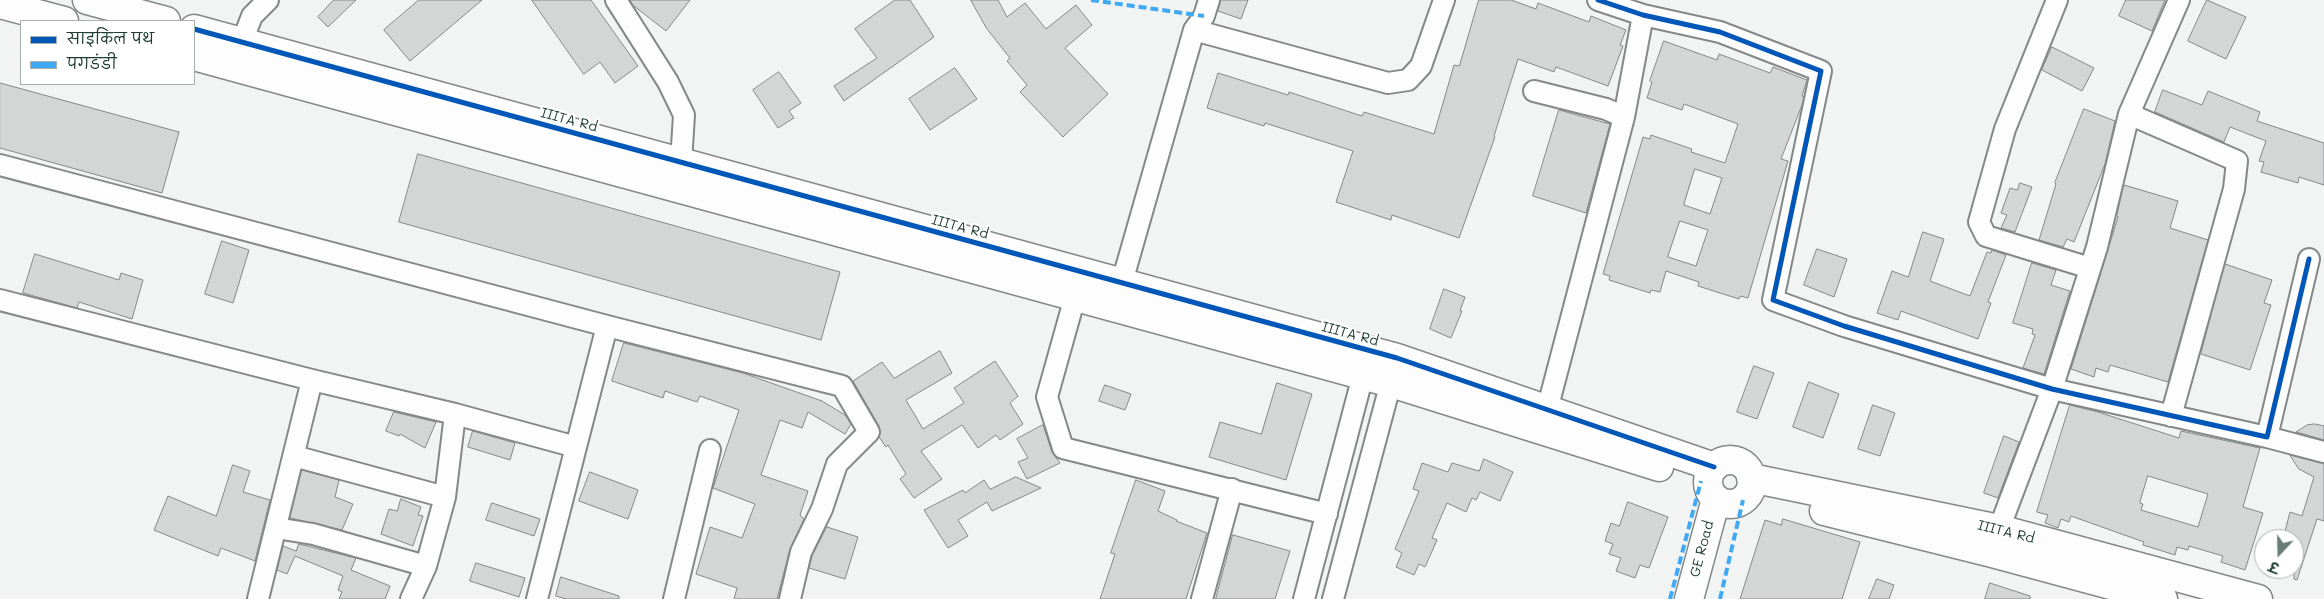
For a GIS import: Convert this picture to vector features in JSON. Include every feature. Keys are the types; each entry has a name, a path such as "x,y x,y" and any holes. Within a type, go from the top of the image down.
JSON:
{"street":[{"path":"87,0 135,11 163,20"},
{"path":"242,42 252,16 268,0"},
{"path":"616,0 668,82 684,115 682,162"},
{"path":"1118,295 1194,30 1204,16 1210,0"},
{"path":"1194,30 1388,83 1408,80 1421,66 1444,0"},
{"path":"1598,0 1642,15 1720,32 1821,71 1773,300 1844,326 2052,389 2267,437 2324,452"},
{"path":"2057,0 2004,129 1979,222 1986,236 2090,268"},
{"path":"1999,529 2052,389 2090,268 2129,114 2179,0"},
{"path":"0,4 60,20"},
{"path":"1547,410 1624,117 1642,15"},
{"name":"IIITA Rd","path":"195,29 242,42 321,77 1075,297 1118,295"},
{"name":"IIITA Rd","path":"195,56 321,77 682,162 1118,295 1394,371 1547,410 1728,487 1999,529 2258,599"},
{"path":"1534,91 1606,109 1624,117"},
{"path":"2129,114 2237,162 2234,189 2171,416"},
{"path":"0,164 607,326 842,386 869,432 837,464 822,509 801,552 790,599"},
{"path":"2267,437 2309,259"},
{"path":"1075,297 1048,398 1063,448 1232,488 1327,514"},
{"path":"0,300 312,380 455,414 576,447"},
{"path":"537,599 607,326"},
{"path":"1304,599 1367,363"},
{"path":"1333,599 1394,371"},
{"name":"IIITA Rd","path":"1394,371 1728,487 1992,553 2164,599"},
{"path":"258,599 312,380"},
{"path":"411,599 426,566 445,497 455,414"},
{"path":"674,599 710,450"},
{"path":"294,456 445,497"},
{"name":"GE Road","path":"1689,599 1728,487"},
{"name":"GE Road","path":"1707,599 1728,487"},
{"path":"1202,599 1232,488"},
{"path":"276,528 314,534 426,566"}],"building":[{"path":"334,0 356,0 328,27 318,17"},
{"path":"419,0 482,0 410,61 384,30"},
{"path":"532,0 591,0 638,66 615,83 600,62 584,74"},
{"path":"630,0 690,0 666,31 634,6"},
{"path":"895,0 910,0 934,37 844,101 834,86 877,58 855,29"},
{"path":"971,0 998,0 1007,17 1025,3 1046,29 1076,5 1092,25 1065,48 1108,94 1063,137 1020,92 1027,85 1007,61 1010,58 987,29"},
{"path":"1221,0 1248,0 1241,19 1218,11"},
{"path":"1479,0 1511,0 1536,9 1538,3 1589,22 1591,16 1626,30 1620,45 1623,46 1608,86 1556,67 1554,72 1518,59 1495,137 1459,238 1392,215 1391,220 1336,202 1353,151 1265,123 1264,126 1207,108 1218,73 1288,95 1289,92 1362,116 1364,112 1434,134 1454,65 1459,66"},
{"path":"2126,0 2165,0 2152,31 2119,16"},
{"path":"2207,0 2246,17 2226,59 2188,41"},
{"path":"1664,41 1717,60 1719,54 1770,73 1773,67 1807,80 1802,96 1804,97 1802,105 1781,159 1788,161 1748,298 1740,296 1739,299 1698,286 1699,282 1666,271 1660,292 1651,290 1650,293 1609,280 1610,276 1603,274 1643,137 1650,139 1651,135 1692,149 1691,152 1725,163 1738,124 1684,104 1682,110 1647,98 1652,82 1650,81","holes":["1695,169 1722,178 1710,214 1684,205","1680,221 1708,230 1696,266 1668,257"]},
{"path":"2052,47 2094,68 2082,91 2042,70"},
{"path":"955,68 977,99 930,130 909,99"},
{"path":"779,72 801,103 789,111 794,118 778,128 753,90"},
{"path":"0,83 179,132 162,193 0,148"},
{"path":"2163,90 2202,105 2208,91 2260,112 2257,121 2324,143 2324,185 2299,177 2298,183 2261,172 2264,162 2259,161 2266,141 2230,127 2224,142 2155,112"},
{"path":"2084,109 2115,121 2105,164 2074,242 2067,239 2063,247 2039,240 2055,183"},
{"path":"1559,110 1610,124 1586,213 1533,196"},
{"path":"418,154 840,272 821,340 399,222"},
{"path":"2020,183 2032,187 2015,232 2001,228 2007,215 2001,213 2010,188 2017,190"},
{"path":"2124,185 2178,201 2170,228 2208,240 2168,382 2110,365 2108,372 2096,368 2094,377 2071,369 2118,217"},
{"path":"1923,232 1944,239 1930,281 1970,296 1987,252 1991,253 1992,250 2006,255 1988,302 1991,303 1978,339 1901,311 1898,320 1877,313 1892,271 1908,277"},
{"path":"222,241 249,250 233,303 205,294"},
{"path":"1817,249 1847,259 1834,297 1804,285"},
{"path":"35,254 119,280 121,273 143,280 132,319 79,302 77,308 23,293"},
{"path":"2032,263 2056,270 2051,285 2070,291 2044,374 2023,368 2035,335 2032,334 2033,329 2013,323"},
{"path":"2225,264 2272,280 2264,303 2271,305 2250,370 2201,354"},
{"path":"1444,289 1465,297 1460,311 1462,311 1451,338 1430,329"},
{"path":"624,343 743,373 822,401 845,415 851,424 845,434 808,412 802,428 780,420 761,475 808,491 800,515 804,519 790,549 777,599 734,599 737,588 696,574 710,527 742,538 755,504 713,488 739,410 700,396 697,402 665,391 663,398 612,381"},
{"path":"940,351 952,373 906,400 923,429 964,403 954,388 995,361 1018,396 1010,403 1023,424 1000,440 996,435 978,448 962,425 921,451 942,479 914,498 900,479 906,474 888,445 886,447 879,437 879,426 853,381 882,362 894,378"},
{"path":"1754,366 1774,373 1757,419 1737,412"},
{"path":"1809,382 1839,394 1823,438 1793,427"},
{"path":"1277,383 1312,394 1286,480 1209,457 1220,422 1261,434"},
{"path":"1105,385 1131,394 1125,410 1099,401"},
{"path":"1873,405 1895,413 1880,456 1858,449"},
{"path":"2070,405 2179,438 2181,431 2260,448 2243,507 2263,513 2258,529 2254,529 2254,542 2245,570 2221,562 2223,556 2189,546 2188,550 2177,547 2175,555 2143,545 2144,542 2071,516 2069,522 2061,519 2058,528 2045,523 2048,515 2037,512","holes":["2148,476 2208,494 2198,527 2141,510 2143,504 2140,503"]},
{"path":"394,412 436,422 425,448 400,434 399,436 386,431"},
{"path":"1043,425 1052,452 1060,463 1027,479 1018,462 1028,458 1017,439"},
{"path":"2307,425 2324,426 2324,440 2296,432"},
{"path":"473,431 515,443 510,460 468,447"},
{"path":"2004,436 2019,442 1998,498 1984,493"},
{"path":"2290,455 2324,464 2324,521 2317,519 2304,559 2304,529 2286,529 2290,512 2302,516 2314,477 2299,469"},
{"path":"1484,459 1513,472 1500,501 1480,492 1476,500 1472,498 1466,512 1447,503 1432,538 1437,540 1425,567 1419,564 1414,575 1396,567 1402,553 1395,549 1419,491 1413,489 1422,463 1448,472 1452,463 1479,471"},
{"path":"233,465 250,471 243,492 270,500 255,561 221,548 218,556 154,530 168,496 216,516"},
{"path":"302,470 339,480 335,497 353,504 342,530 290,518"},
{"path":"590,472 638,490 628,519 579,501"},
{"path":"1016,477 1041,488 992,511 987,502 958,520 968,536 948,548 924,510 963,490 965,493 984,480 990,489"},
{"path":"1136,480 1165,491 1158,511 1176,521 1207,533 1186,599 1100,599 1115,554 1111,553"},
{"path":"401,499 421,507 418,515 423,516 413,546 381,534 389,509 397,511"},
{"path":"1628,502 1668,517 1649,568 1640,565 1635,578 1616,571 1621,558 1609,554 1613,544 1605,541 1611,523 1619,526"},
{"path":"492,503 540,519 534,536 486,520"},
{"path":"1783,519 1860,542 1842,599 1740,599 1765,520 1781,525"},
{"path":"827,527 858,537 845,579 809,568 812,556"},
{"path":"1233,535 1290,551 1275,599 1216,599"},
{"path":"299,544 356,558 351,570 390,586 385,599 339,599 342,592 338,590 343,576 295,556 287,574 277,570 283,546 296,551"},
{"path":"476,563 525,578 519,597 470,581"},
{"path":"561,577 619,596 619,599 566,599 556,596"},
{"path":"1877,579 1894,585 1889,599 1869,599"},
{"path":"1990,583 2030,596 2030,599 1985,599"}],"marked path":[{"path":"1091,0 1204,16"},
{"path":"1670,599 1701,481"},
{"path":"1720,599 1743,500"}],"cycle path":[{"path":"1598,0 1643,15 1720,32 1821,71 1773,300 1844,326 2052,389 2267,437 2309,259"},
{"path":"195,29 1397,358 1714,467"}]}
